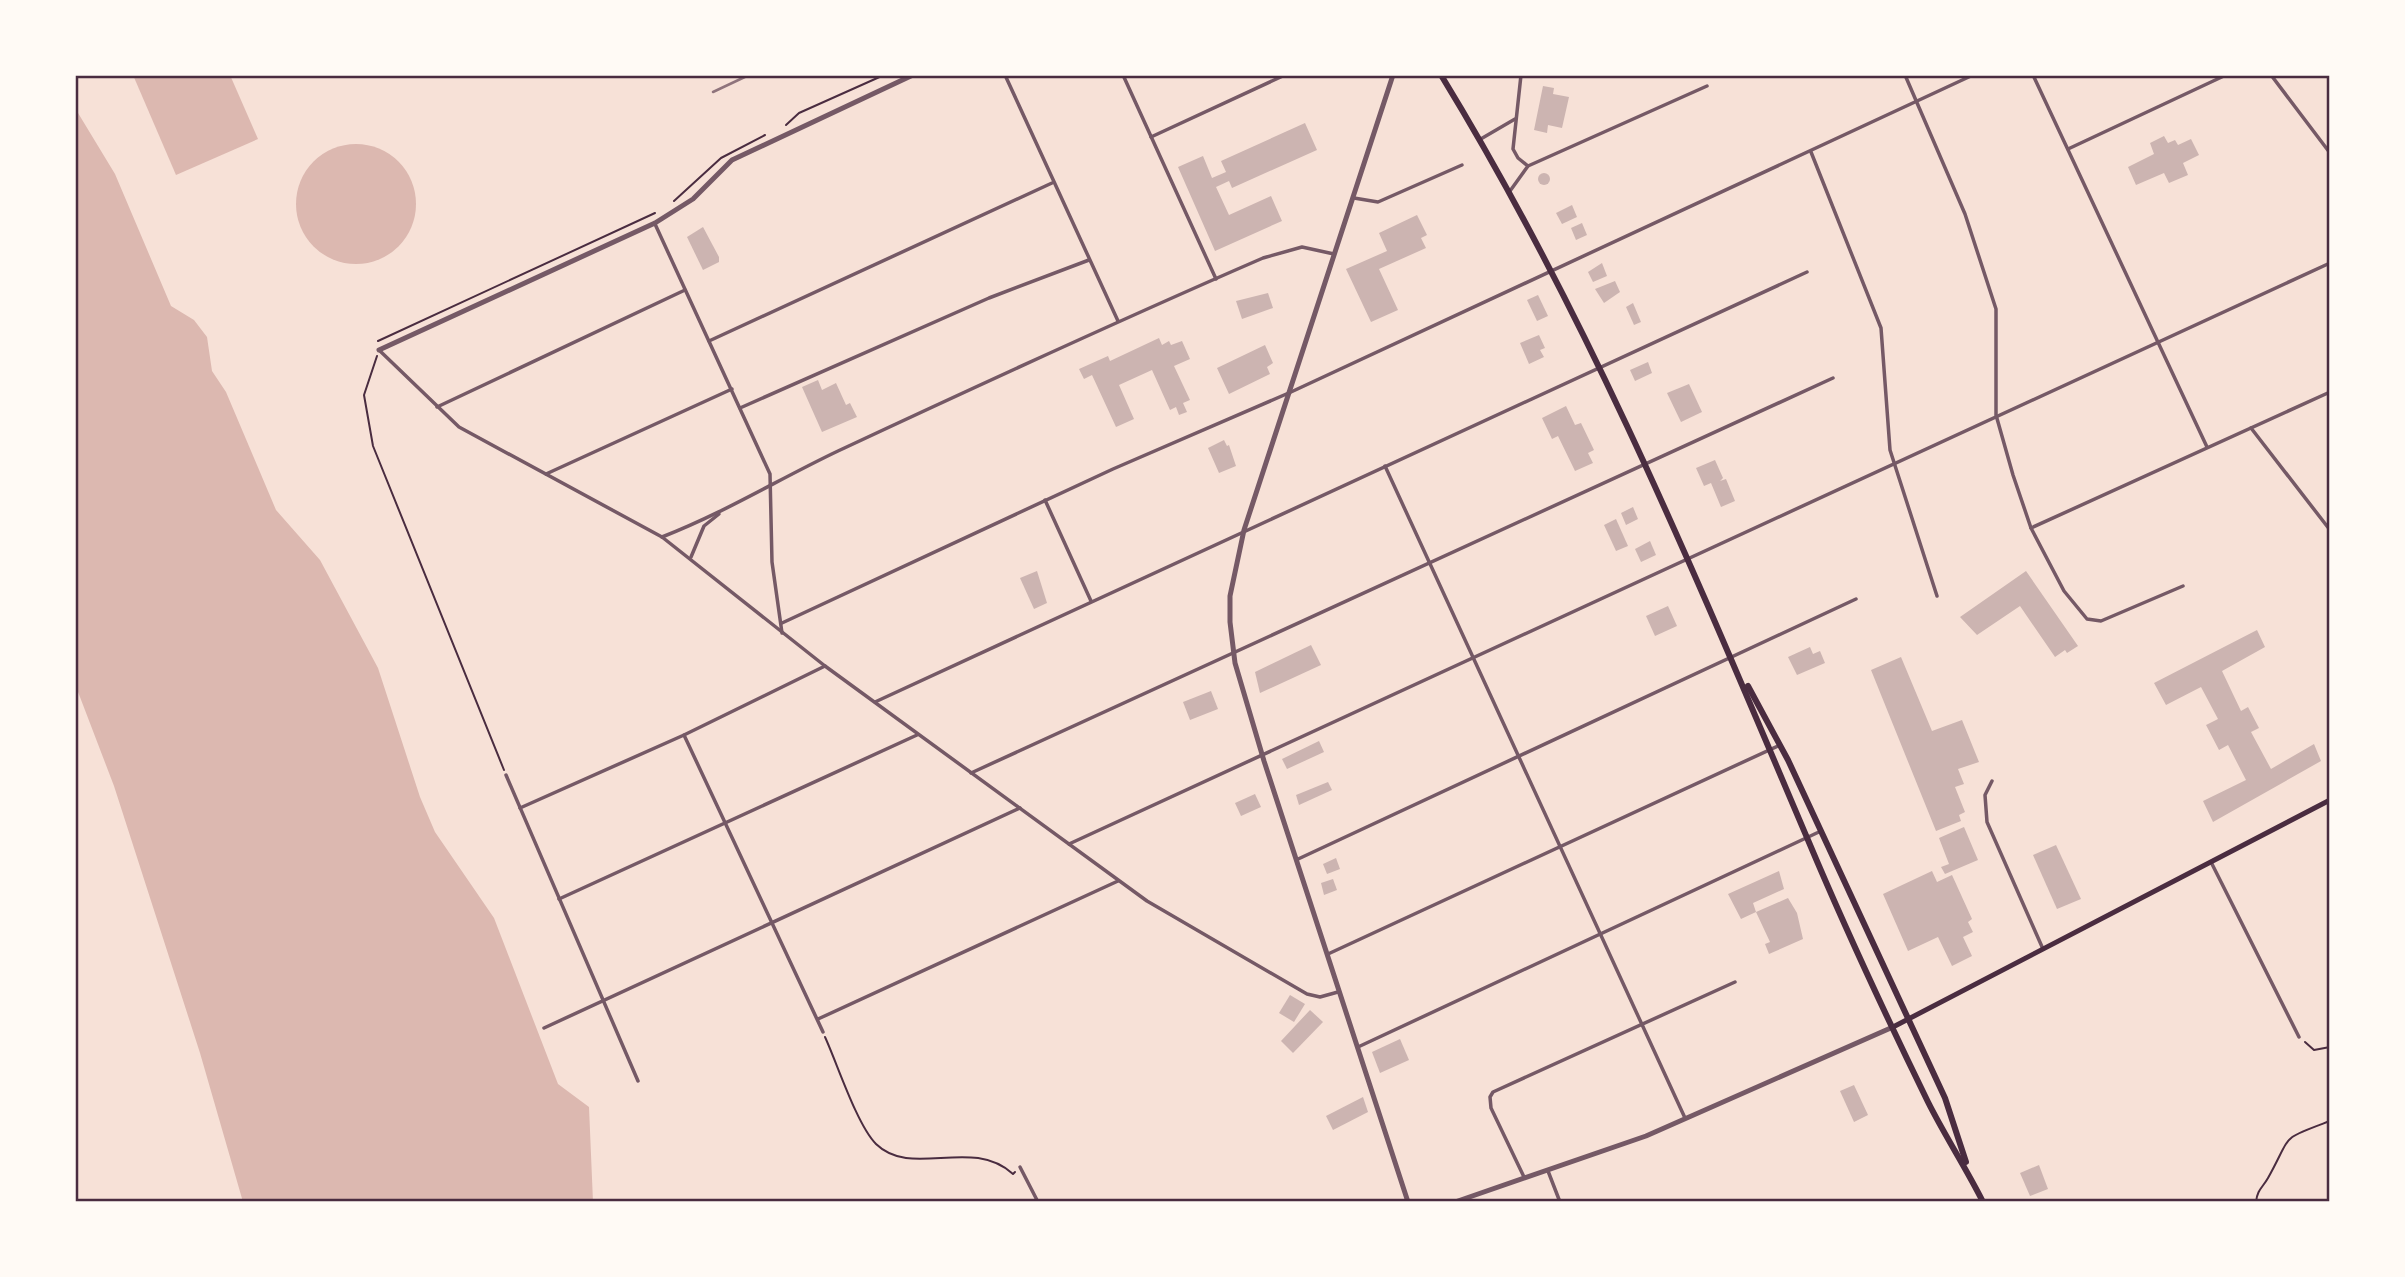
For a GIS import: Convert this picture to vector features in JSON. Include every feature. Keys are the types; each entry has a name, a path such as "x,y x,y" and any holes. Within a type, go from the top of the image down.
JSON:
{"main road":[{"path":"1441,75 1552,270 1599,367 1732,656 1808,839 1893,1027 1930,1105 1983,1202"},
{"path":"1732,656 1780,745 1909,1019 1945,1098 1970,1174"},
{"path":"1893,1027 2330,800"}],"street":[{"path":"913,75 732,160 693,199 655,223 379,350 459,427 662,537 691,557 782,633 917,735 1164,912 1307,994 1320,998 1340,991"},
{"path":"1005,75 1052,183 1119,322"},
{"path":"1123,75 1216,279"},
{"path":"1393,75 1244,530 1231,589 1233,652 1261,754 1408,1202"},
{"path":"1521,75 1513,149 1518,158 1528,166"},
{"path":"1905,75 1965,214 1996,309 1996,415 2031,528 2064,591 2087,619 2101,621 2183,586"},
{"path":"782,623 1045,500 1291,392 1973,75"},
{"path":"2033,75 2207,447"},
{"path":"2068,149 2226,75"},
{"path":"2271,75 2330,153"},
{"path":"1151,137 1281,76"},
{"path":"1509,193 1528,166 1707,86"},
{"path":"1479,140 1516,117"},
{"path":"1811,152 1881,328 1890,450 1937,596"},
{"path":"1354,198 1378,202 1462,165"},
{"path":"709,341 1052,183"},
{"path":"655,223 770,474 772,562 782,633"},
{"path":"662,537 724,511 784,477 1216,279 1294,247 1319,248 1334,254"},
{"path":"740,408 989,298 1089,260"},
{"path":"1069,844 2330,263"},
{"path":"875,702 1807,272"},
{"path":"437,407 685,290"},
{"path":"971,773 1833,378"},
{"path":"546,474 732,389"},
{"path":"2031,528 2330,392"},
{"path":"2251,428 2330,530"},
{"path":"1385,466 1686,1120"},
{"path":"1045,500 1091,601"},
{"path":"691,557 704,526 724,511"},
{"path":"1296,860 1856,598"},
{"path":"520,808 684,735 825,666"},
{"path":"684,735 823,1032"},
{"path":"559,899 917,735"},
{"path":"1328,954 1780,745"},
{"path":"506,775 638,1081"},
{"path":"1992,780 1985,795 1987,822 2043,949"},
{"path":"544,1028 1020,808"},
{"path":"1358,1047 1602,936 1821,831"},
{"path":"2211,862 2299,1037"},
{"path":"818,1019 1118,880"},
{"path":"1525,1179 1491,1108 1490,1097 1493,1093 1735,982"},
{"path":"1455,1202 1686,1120 1893,1027"},
{"path":"1020,1167 1038,1202"},
{"path":"1548,1171 1560,1202"}],"path":[{"path":"823,1032 868,1133 883,1149 912,1158 979,1156 997,1161 1013,1174"},
{"path":"2299,1037 2314,1049 2330,1047"},
{"path":"2256,1202 2256,1192 2267,1180 2285,1142 2300,1130 2330,1121"}],"shaded area":[{"path":"133,75 230,75 258,139 176,175"},
{"path":"75,108 115,174 171,306 194,320 207,337 212,371 226,392 276,510 320,560 378,668 420,797 435,832 494,918 558,1084 589,1107 593,1202 243,1202 200,1053 114,786 75,684"},
{"path":"356,144 379,149 398,162 411,181 416,204 411,227 398,246 379,259 356,264 333,259 314,246 301,227 296,204 301,181 314,162 333,149"}],"building":[{"path":"1543,86 1554,88 1553,94 1569,97 1562,128 1548,125 1547,133 1534,130"},
{"path":"1305,123 1317,150 1232,188 1229,181 1216,187 1229,215 1271,196 1282,221 1215,251 1178,167 1203,156 1212,178 1226,172 1221,161"},
{"path":"2164,136 2168,143 2175,140 2178,145 2191,139 2199,155 2183,163 2188,175 2169,183 2164,173 2136,185 2128,167 2154,154 2150,143"},
{"path":"1539,174 1549,174 1549,184 1539,184"},
{"path":"1572,205 1577,217 1562,224 1556,213"},
{"path":"1417,215 1427,235 1421,238 1426,248 1379,269 1398,310 1371,322 1346,269 1387,251 1379,233"},
{"path":"1582,223 1587,235 1576,240 1571,228"},
{"path":"703,227 719,262 703,270 687,237"},
{"path":"1602,263 1607,276 1593,282 1588,272"},
{"path":"1615,281 1620,292 1604,303 1595,289"},
{"path":"1268,293 1273,308 1242,319 1236,301"},
{"path":"1538,295 1548,316 1537,321 1527,300"},
{"path":"1633,303 1641,322 1634,325 1626,307"},
{"path":"1539,335 1545,348 1540,350 1544,357 1529,364 1520,343"},
{"path":"1159,338 1162,345 1169,341 1171,345 1182,341 1190,359 1174,366 1190,400 1183,403 1187,412 1179,415 1176,407 1170,410 1152,370 1119,385 1134,419 1116,427 1092,375 1084,379 1079,369 1108,356 1110,361"},
{"path":"1265,345 1273,363 1267,367 1270,374 1229,394 1217,368"},
{"path":"1648,362 1652,373 1635,381 1630,370"},
{"path":"818,380 822,390 836,383 846,405 850,403 857,417 822,432 802,387"},
{"path":"1689,384 1702,412 1681,422 1667,393"},
{"path":"1566,406 1575,425 1581,423 1594,450 1588,453 1593,463 1575,471 1558,436 1552,439 1542,418"},
{"path":"1224,440 1227,446 1229,445 1236,466 1219,473 1208,448"},
{"path":"1715,460 1723,478 1720,481 1726,479 1735,501 1721,507 1711,483 1704,486 1696,468"},
{"path":"1633,507 1638,519 1626,525 1621,513"},
{"path":"1616,519 1628,546 1616,551 1604,525"},
{"path":"1650,541 1656,555 1641,562 1635,549"},
{"path":"1037,571 1047,603 1034,609 1020,578"},
{"path":"2026,571 2078,646 2067,653 2065,650 2055,657 2020,606 1977,635 1960,617"},
{"path":"1668,606 1677,626 1655,636 1646,616"},
{"path":"2257,630 2265,647 2222,671 2241,711 2248,707 2259,728 2251,732 2271,769 2314,744 2321,761 2213,822 2203,801 2246,780 2228,745 2219,750 2206,725 2218,719 2201,687 2166,705 2154,683"},
{"path":"1311,645 1321,665 1260,693 1255,672"},
{"path":"1810,647 1813,654 1820,651 1825,663 1797,675 1788,657"},
{"path":"1901,657 1932,731 1962,720 1979,762 1958,769 1964,784 1955,787 1965,812 1959,815 1961,821 1936,831 1871,670"},
{"path":"1211,691 1218,709 1190,720 1183,702"},
{"path":"1319,741 1324,752 1287,769 1282,759"},
{"path":"1328,782 1332,790 1299,805 1296,795"},
{"path":"1255,794 1261,807 1241,816 1235,803"},
{"path":"1964,827 1978,860 1945,874 1941,867 1949,864 1939,838"},
{"path":"2056,845 2081,899 2057,909 2033,855"},
{"path":"1336,858 1340,869 1327,874 1323,864"},
{"path":"1779,871 1784,889 1753,903 1756,912 1741,919 1728,894"},
{"path":"1932,871 1937,882 1952,875 1972,919 1968,922 1973,932 1963,937 1972,956 1952,966 1938,937 1908,951 1883,894"},
{"path":"1333,879 1337,890 1324,895 1321,883"},
{"path":"1788,898 1797,913 1803,939 1769,954 1765,944 1770,942 1756,912"},
{"path":"1290,995 1305,1004 1294,1022 1279,1013"},
{"path":"1310,1010 1323,1022 1293,1053 1281,1041"},
{"path":"1400,1039 1409,1060 1380,1073 1372,1052"},
{"path":"1854,1085 1868,1115 1854,1122 1840,1091"},
{"path":"1363,1097 1368,1112 1333,1130 1326,1116"},
{"path":"2039,1165 2048,1189 2030,1196 2020,1173"}],"railway":[{"path":"713,92 749,75"}]}
